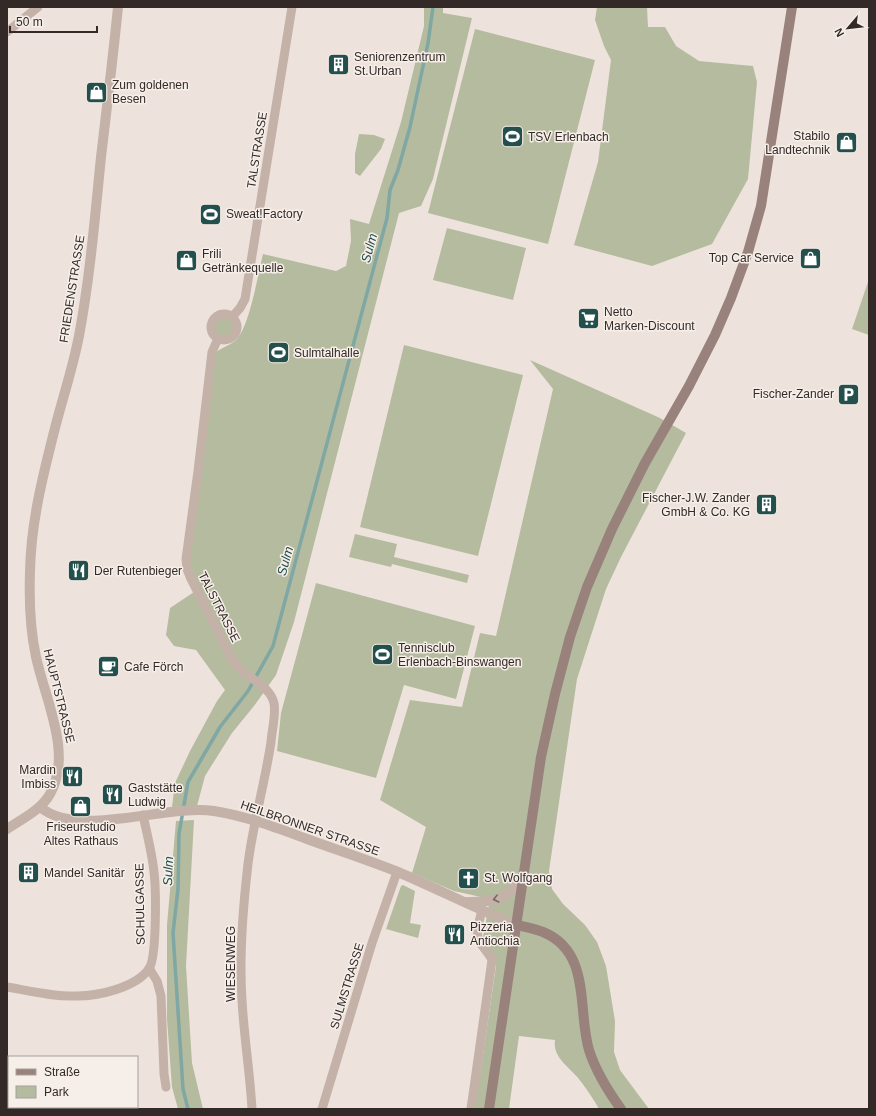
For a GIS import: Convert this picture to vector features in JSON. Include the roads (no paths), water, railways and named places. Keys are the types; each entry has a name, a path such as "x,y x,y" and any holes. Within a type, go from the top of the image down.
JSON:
{"main road":[{"path":"489,1109 541,757 570,637 585,594 612,529 645,463 689,386 715,335 748,252 761,206 792,7"},
{"path":"517,925 543,932 555,939 575,962 581,984 585,1028 589,1050 598,1073 621,1109"}],"street":[{"path":"7,32 38,7"},
{"name":"FRIEDENSTRASSE","path":"30,571 34,521 56,426 76,350 84,306 94,233 118,7"},
{"name":"TALSTRASSE","path":"232,317 240,308 245,299 292,7"},
{"path":"223,314 228,314 232,317 237,324 237,330 229,339 219,339 211,331 211,324 214,318 223,314"},
{"name":"TALSTRASSE","path":"219,339 212,352 186,559 187,569 191,579 231,657 239,668 271,694 274,703 275,714 267,770 255,820"},
{"name":"HAUPTSTRASSE","path":"7,829 40,807 49,796 59,771 60,756 56,731 32,638 30,617 30,571"},
{"name":"HEILBRONNER STRASSE","path":"40,807 56,816 81,821 194,810 214,811 255,820 397,872 517,925"},
{"name":"SCHULGASSE","path":"143,815 154,872 155,930 153,956 150,968"},
{"name":"WIESENWEG","path":"252,1109 251,1082 242,1000 241,966 247,870 255,820"},
{"name":"SULMSTRASSE","path":"322,1109 372,943 397,872"},
{"path":"465,902 497,901 505,897 517,884 522,886"},
{"path":"471,1109 492,960 479,941 477,934 482,910"},
{"path":"7,987 77,996 108,992 126,986 140,978 150,968 157,981 161,996 164,1074 166,1087"}],"waterway":[{"name":"Sulm","path":"188,1109 183,1089 173,933 178,889 179,834 188,782 220,727 248,691 273,646 387,218 390,190 398,170 410,127 428,43 433,7"}],"place":[{"name":"Seniorenzentrum St.Urban","path":"339,64"},
{"name":"Zum goldenen Besen","path":"96,92"},
{"name":"TSV Erlenbach","path":"512,137"},
{"name":"Stabilo Landtechnik","path":"846,143"},
{"name":"Sweat!Factory","path":"211,214"},
{"name":"Top Car Service","path":"810,258"},
{"name":"Frili Getränkequelle","path":"187,261"},
{"name":"Netto Marken-Discount","path":"588,319"},
{"name":"Sulmtalhalle","path":"278,353"},
{"name":"Fischer-Zander","path":"849,394"},
{"name":"Fischer-J.W. Zander GmbH & Co. KG","path":"766,505"},
{"name":"Der Rutenbieger","path":"79,571"},
{"name":"Tennisclub Erlenbach-Binswangen","path":"382,655"},
{"name":"Cafe Förch","path":"109,667"},
{"name":"Mardin Imbiss","path":"72,777"},
{"name":"Gaststätte Ludwig","path":"112,795"},
{"name":"Friseurstudio Altes Rathaus","path":"81,806"},
{"name":"Mandel Sanitär","path":"29,873"},
{"name":"St. Wolfgang","path":"468,878"},
{"name":"Pizzeria Antiochia","path":"455,934"}]}
